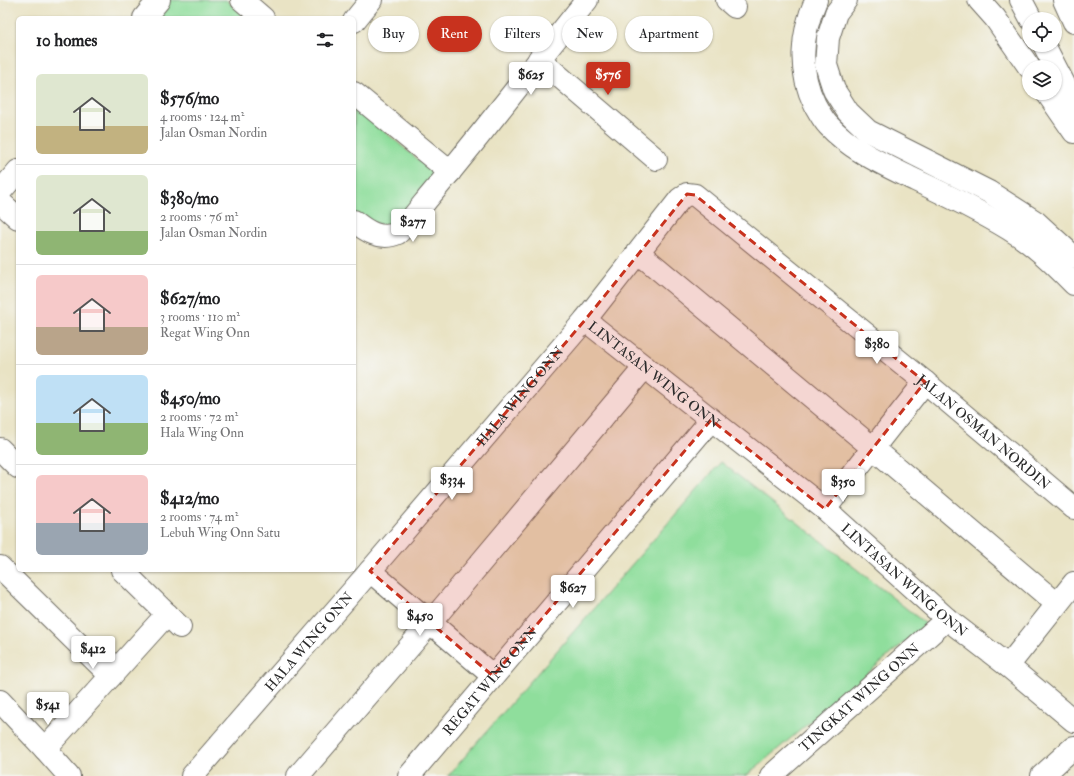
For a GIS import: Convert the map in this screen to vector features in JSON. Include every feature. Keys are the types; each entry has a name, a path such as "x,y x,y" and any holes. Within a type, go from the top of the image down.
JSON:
{"main road":[{"path":"146,16 159,0"},
{"path":"242,0 261,16"},
{"path":"356,19 371,0"},
{"path":"356,223 365,230 382,236 399,233 450,172 538,59 587,0"},
{"path":"816,0 804,36 803,64 806,82 813,99 828,125 867,156 946,195 1010,230 1050,260 1074,284"},
{"path":"846,0 836,14 828,38 826,65 834,90 848,112 868,131 989,192 1036,222 1074,257"},
{"path":"979,0 995,18 1024,60"},
{"path":"1021,0 1027,12"},
{"path":"1064,0 1074,22"},
{"path":"1048,52 1074,103"},
{"path":"538,59 656,159"},
{"path":"356,95 450,172"},
{"path":"1052,100 1074,132"},
{"path":"0,192 16,173"},
{"name":"HALA WING ONN","path":"192,776 585,320 680,199 687,194"},
{"name":"JALAN OSMAN NORDIN","path":"687,194 695,195 925,382 1074,508"},
{"path":"0,202 16,216"},
{"path":"639,253 1057,604"},
{"name":"LINTASAN WING ONN","path":"585,320 825,509 947,619 1008,666 1074,721"},
{"path":"298,776 430,623 645,367"},
{"path":"825,509 925,382"},
{"name":"REGAT WING ONN","path":"409,776 711,420"},
{"path":"0,449 16,465"},
{"path":"0,567 111,676"},
{"path":"370,571 493,676"},
{"path":"45,749 111,676 173,621 124,572"},
{"path":"1008,666 1074,583"},
{"name":"TINGKAT WING ONN","path":"771,776 947,619"},
{"path":"0,701 69,776"},
{"path":"1042,776 1074,747"}],"highlighted area":[{"path":"687,194 695,195 925,382 825,509 711,420 493,676 370,571 585,320"}],"green space":[{"path":"168,0 226,0 246,16 155,16"},
{"path":"356,108 434,173 394,229 356,217"},
{"path":"721,462 926,624 746,776 448,776"}]}
